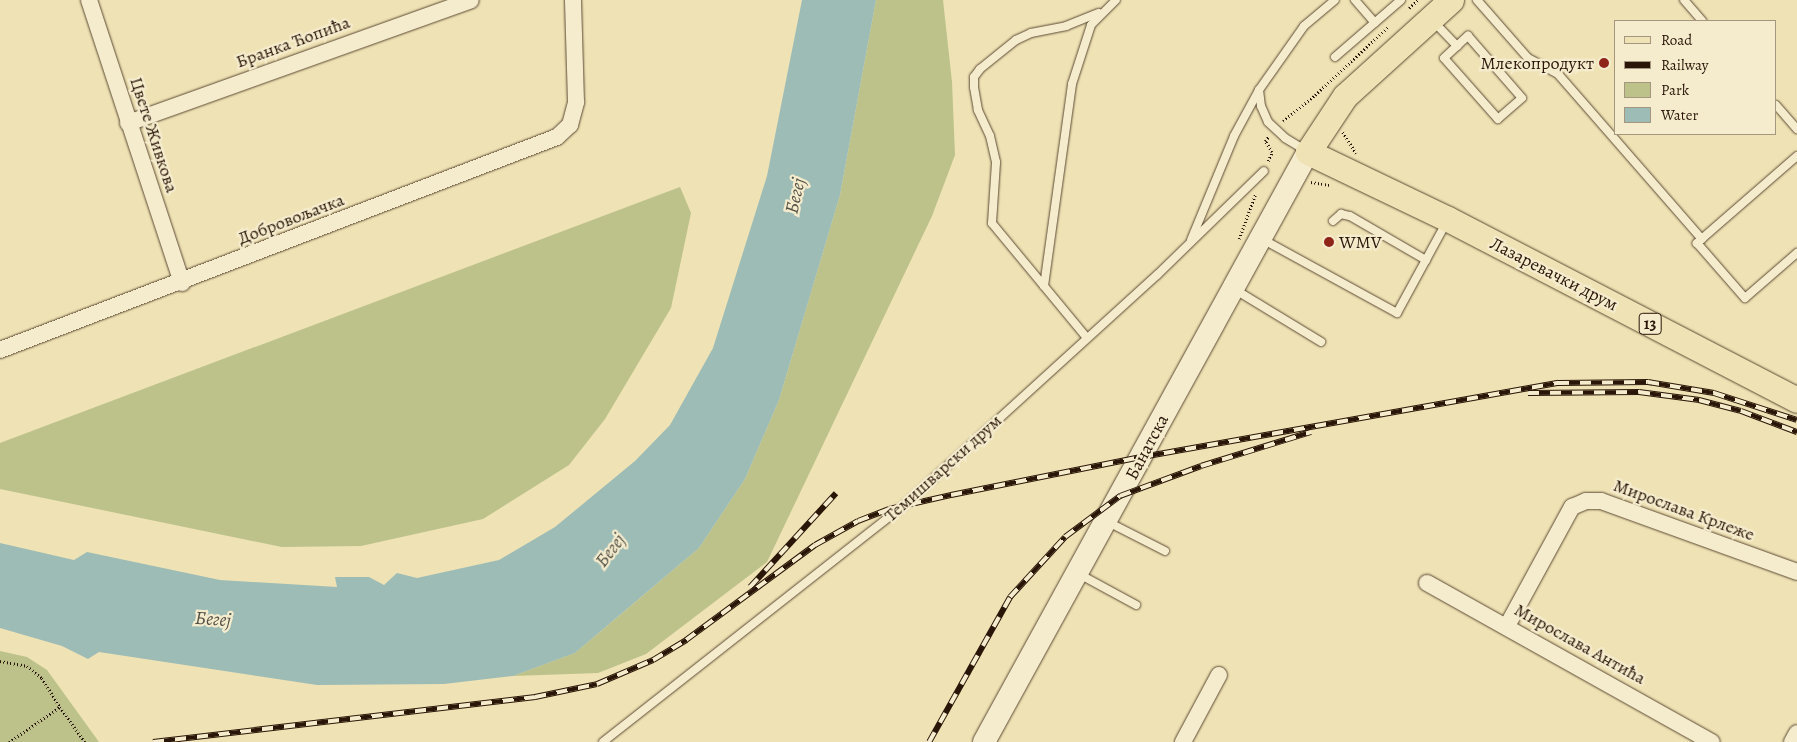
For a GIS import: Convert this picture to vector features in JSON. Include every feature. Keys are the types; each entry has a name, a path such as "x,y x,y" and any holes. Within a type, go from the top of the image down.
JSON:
{"main road":[{"path":"1308,152 1344,96 1451,0"},
{"name":"Лазаревачки друм","path":"1308,152 1448,219 1797,400"},
{"name":"Банатска","path":"984,742 1308,152"}],"street":[{"name":"Цвете Живкова","path":"89,0 182,283"},
{"name":"Бранка Ћопића","path":"128,123 471,0"},
{"name":"Добровољачка","path":"0,350 182,283 557,137 570,125 576,102 573,0"},
{"name":"Мирослава Крлеже","path":"1507,626 1572,507 1586,500 1601,501 1797,572"},
{"name":"Мирослава Антића","path":"1427,583 1712,742"},
{"path":"1183,742 1219,675"},
{"path":"1792,742 1797,733"}],"lane":[{"path":"1087,338 992,223 996,162 990,136 978,110 974,76 1016,40 1030,32 1066,26 1099,13 1116,0"},
{"path":"1190,244 1234,136 1259,90 1304,26 1335,0"},
{"path":"1355,0 1375,23"},
{"path":"1336,57 1401,0"},
{"path":"1477,0 1528,58 1558,74 1702,239"},
{"path":"1684,0 1701,20"},
{"path":"1044,286 1072,84 1091,24 1099,13"},
{"path":"1430,18 1457,46"},
{"path":"1468,36 1522,98 1498,119 1444,58 1457,46 1468,36"},
{"path":"1259,90 1261,106 1268,122 1285,138 1308,152"},
{"path":"1777,106 1797,129"},
{"path":"1797,156 1697,243 1745,298 1797,253"},
{"name":"Темишварски друм","path":"603,742 903,506 1190,244 1264,171"},
{"path":"1333,221 1341,214 1350,216 1426,260"},
{"path":"1260,238 1397,313 1448,219"},
{"path":"1309,264 1313,257"},
{"path":"1232,288 1321,342"},
{"path":"1106,521 1165,551"},
{"path":"1077,574 1136,605"}],"path":[{"path":"0,661 27,666 42,678 85,742"},
{"path":"9,742 60,707"}],"green space":[{"path":"876,0 943,0 952,82 955,155 932,216 767,562 646,654 598,673 513,676 575,653 626,610 699,548 745,479 779,400 840,195"},
{"path":"680,187 691,213 671,308 605,419 569,465 483,519 361,546 282,547 0,489 0,443"},
{"path":"0,651 27,657 47,670 99,742 0,742"}],"water":[{"name":"Бегеј","path":"802,0 876,0 840,195 779,400 745,479 699,548 575,653 513,676 444,684 317,685 99,652 88,659 62,646 0,628 0,543 74,560 87,552 220,580 337,587 335,577 369,577 384,585 397,573 417,578 499,560 555,527 635,461 670,425 713,348 767,176"}],"railway":[{"path":"153,742 535,697 597,684 653,660 686,640 815,545 858,521 889,509 951,495 1142,457 1558,383 1648,382 1714,393 1797,420"},
{"path":"1528,393 1639,392 1699,400 1741,411 1797,432"},
{"path":"929,742 1010,597 1065,537 1120,496 1201,466 1311,432"},
{"path":"750,587 836,493"}],"place":[{"name":"Млекопродукт","path":"1604,63"},
{"name":"WMV","path":"1329,242"}]}
